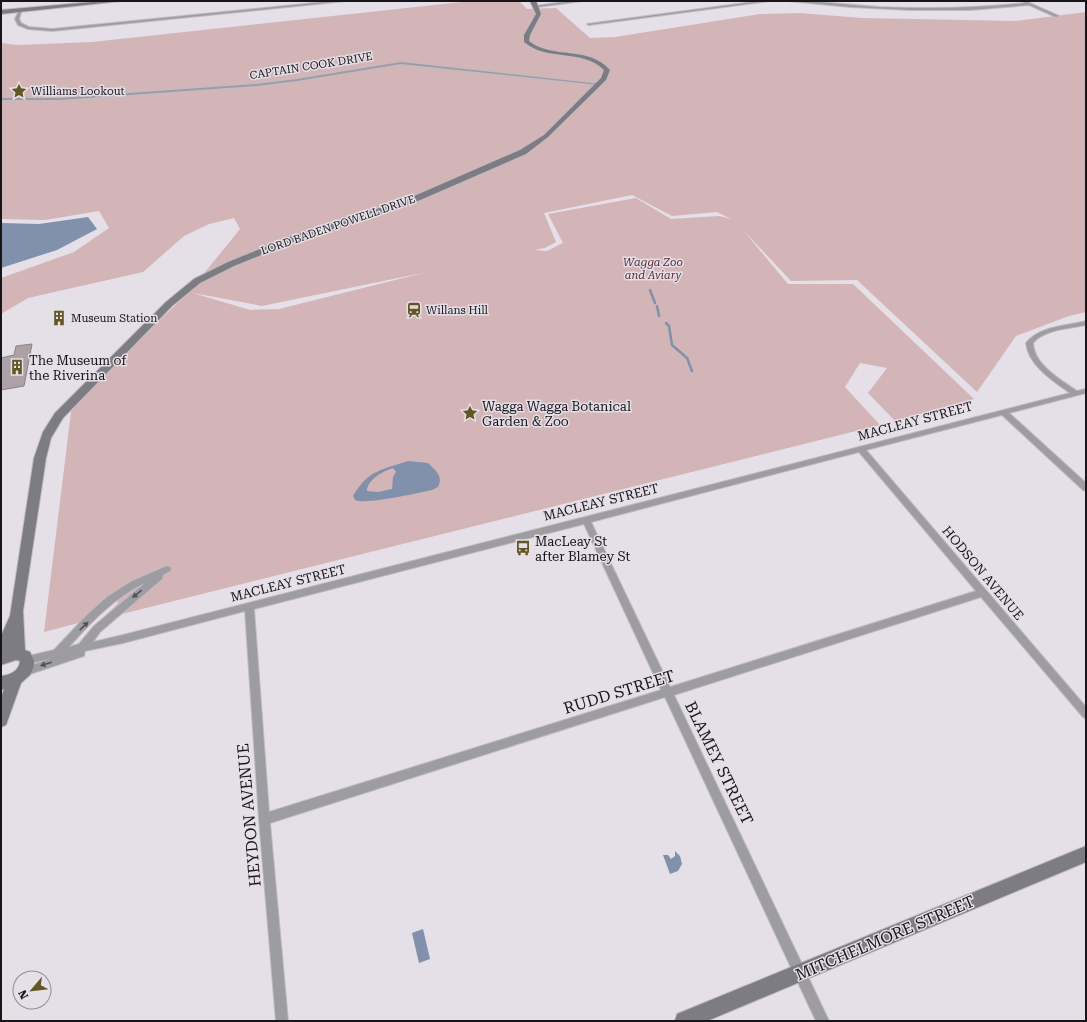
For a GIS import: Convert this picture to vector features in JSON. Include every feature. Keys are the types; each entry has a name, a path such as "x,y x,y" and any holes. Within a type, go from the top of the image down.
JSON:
{"street":[{"path":"1,12 119,1"},
{"path":"21,10 17,19 19,24 28,28 52,30 344,1"},
{"path":"535,4 580,1"},
{"path":"589,24 768,1"},
{"path":"790,1 852,6 935,9 1000,7 1030,4"},
{"path":"1024,1 1058,16"},
{"name":"LORD BADEN POWELL DRIVE","path":"17,670 16,611 40,458 43,443 51,426 77,394 169,304 197,282 238,262 301,236 408,202 523,152 546,136 598,84 606,74 607,70 598,62 582,55 537,48 528,43 526,40 527,35 539,16 535,4"},
{"name":"CAPTAIN COOK DRIVE","path":"1,99 59,99 240,86 297,80 401,63 598,84"},
{"path":"1075,393 1038,363 1033,356 1030,344 1033,338 1041,334 1086,323"},
{"name":"MACLEAY STREET","path":"17,670 56,654 123,639 249,607 1086,391"},
{"path":"1003,412 1086,488"},
{"name":"HODSON AVENUE","path":"860,449 1086,714"},
{"name":"BLAMEY STREET","path":"586,520 823,1021"},
{"path":"56,654 105,606 122,592 131,586 168,570 97,629 82,648"},
{"name":"RUDD STREET","path":"264,819 983,593"},
{"name":"HEYDON AVENUE","path":"249,607 264,819 282,1021"},
{"name":"LORD BADEN POWELL DRIVE","path":"1,653 16,611"},
{"name":"MACLEAY STREET","path":"17,670 123,639"},
{"path":"1,659 12,654 17,670 1,720"},
{"name":"MITCHELMORE STREET","path":"684,1021 1086,854"}],"green space":[{"name":"Wagga Zoo and Aviary","path":"471,1 519,1 527,9 556,8 590,38 615,37 760,14 800,13 862,18 1016,21 1086,12 1086,312 1069,316 1016,336 977,392 857,280 791,281 743,230 788,284 853,284 974,399 895,421 868,393 887,368 860,363 845,387 880,425 102,619 118,603 116,598 90,620 44,632 72,404 189,292 240,229 234,218 209,224 184,236 143,272 28,298 1,314 1,278 74,252 109,228 99,211 45,220 1,219 1,43 17,45 92,42","holes":["632,195 672,216 717,212 731,219 719,216 671,219 636,198 548,214 563,243 547,251 534,250 545,248 556,242 544,213","427,272 279,309 250,310 193,293 262,306"]}],"water":[{"path":"88,217 97,229 57,250 1,268 1,223 39,224"},
{"path":"408,461 428,463 439,476 440,483 438,487 432,490 392,498 369,501 355,500 353,496 364,481 370,476 383,469","holes":["393,468 396,472 393,477 392,489 378,492 367,491 370,483 380,474"]},
{"path":"675,851 680,856 682,864 678,871 670,874 663,855 668,855 671,859 675,856"},
{"path":"423,929 430,959 419,963 412,933"}],"building":[{"name":"The Museum of the Riverina","path":"32,344 24,386 1,390 1,358 14,355 16,346"}],"waterway":[{"path":"650,290 655,303"},
{"path":"657,306 659,316"},
{"path":"666,323 669,326 672,345 687,358 692,371"}],"place":[{"name":"Williams Lookout","path":"19,91"},
{"name":"Willans Hill","path":"414,310"},
{"name":"Museum Station","path":"59,318"},
{"name":"The Museum of the Riverina","path":"17,367"},
{"name":"Wagga Wagga Botanical Garden & Zoo","path":"470,413"},
{"name":"MacLeay St after Blamey St","path":"523,548"}]}
